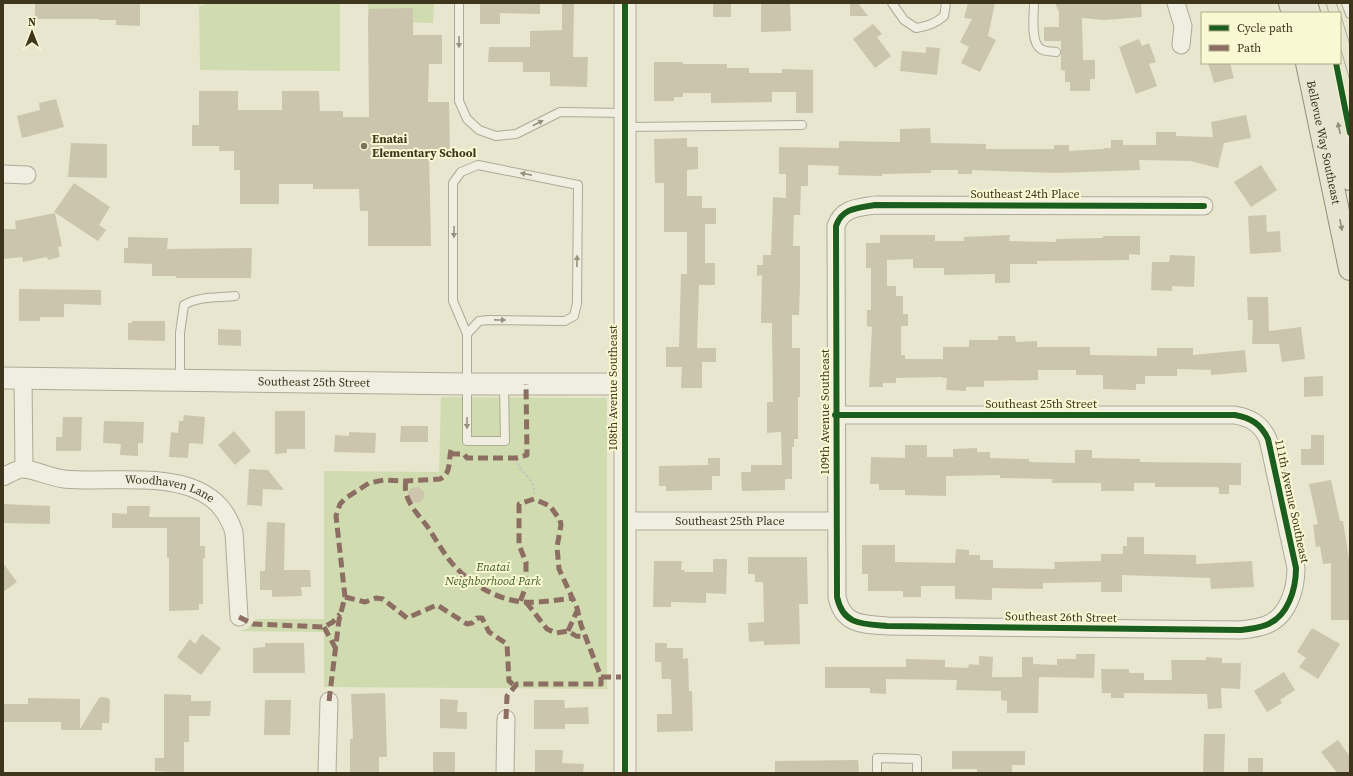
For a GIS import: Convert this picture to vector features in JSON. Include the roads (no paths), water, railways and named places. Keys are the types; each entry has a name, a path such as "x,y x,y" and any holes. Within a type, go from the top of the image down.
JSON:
{"main road":[{"name":"Bellevue Way Southeast","path":"1307,64 1350,269"},
{"name":"Bellevue Way Southeast","path":"1324,64 1350,180"}],"street":[{"name":"108th Avenue Southeast","path":"625,3 625,773"},
{"path":"1176,3 1183,26 1181,45"},
{"path":"3,174 27,175"},
{"name":"Southeast 24th Place","path":"847,210 875,205 1204,206"},
{"name":"109th Avenue Southeast","path":"844,615 839,607 837,596 835,415 836,226 841,215 847,210"},
{"path":"3,477 24,468 13,378"},
{"name":"Southeast 25th Street","path":"13,378 467,384 624,384"},
{"name":"Southeast 25th Street","path":"835,415 1235,415 1247,418"},
{"name":"111th Avenue Southeast","path":"1247,418 1264,430 1268,439 1296,568 1296,580 1293,592 1278,618"},
{"name":"Woodhaven Lane","path":"24,468 44,475 64,479 150,481 179,484 197,490 213,499 222,508 230,520 234,532 239,617"},
{"name":"Southeast 25th Place","path":"624,521 836,521"},
{"name":"Southeast 26th Street","path":"844,615 851,620 865,624 887,626 1241,630 1268,625 1278,618"},
{"path":"327,773 329,700"},
{"path":"505,773 506,719"}],"lane":[{"path":"459,3 459,101 467,119 479,130 496,136 516,134 560,112 625,120 802,125"},
{"path":"892,3 904,20 916,28 928,26 938,21 944,16 946,3"},
{"path":"1034,3 1034,39 1036,45 1042,50 1056,52"},
{"path":"1346,3 1350,14"},
{"path":"467,334 479,321 484,320 565,320 574,316 577,303 578,185 478,165 461,172 454,183 454,301 467,334 467,441 505,441 504,384"},
{"path":"180,380 180,333 184,305 189,302 205,299 235,296"},
{"path":"877,773 877,758 917,760 917,773"}],"tram line":[{"path":"1326,3 1329,12"},
{"path":"1336,3 1340,12"},
{"path":"1341,16 1350,45"},
{"path":"1341,50 1350,81"}],"place":[{"name":"Enatai Elementary School","path":"364,146"}],"park label":[{"name":"Enatai Neighborhood Park","path":"493,574"}]}
